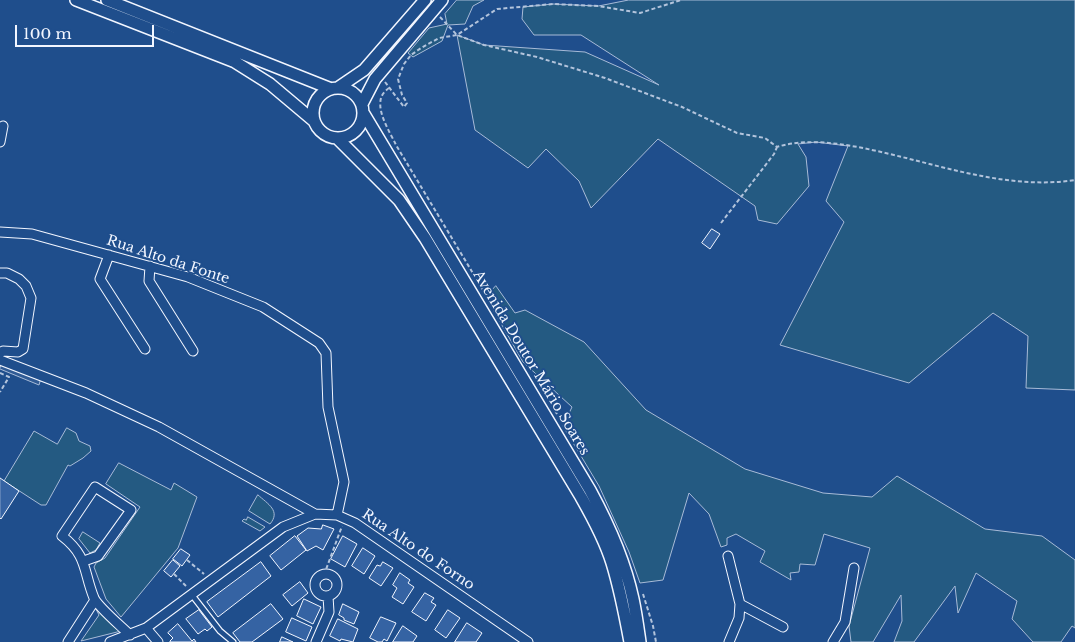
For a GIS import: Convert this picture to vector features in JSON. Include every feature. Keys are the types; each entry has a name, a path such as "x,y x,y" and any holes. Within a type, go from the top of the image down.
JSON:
{"main road":[{"path":"76,0 235,62 270,84 314,121"},
{"path":"107,0 334,88 349,89 357,95 363,109"},
{"path":"425,0 364,70 321,94 315,102 312,111 314,121 319,130 327,136 337,138 347,137 355,132 361,124 363,109 375,79 442,0"},
{"name":"Avenida Doutor Mário Soares","path":"363,109 590,490 607,522 620,555 633,599 640,642"},
{"name":"Avenida Doutor Mário Soares","path":"337,138 399,200 425,238 581,497 599,529 612,562 630,642"}],"street":[{"path":"0,142 3,126"},
{"name":"Rua Alto da Fonte","path":"0,232 32,234 188,277 263,307 319,343 326,353 328,407 344,482 341,517"},
{"path":"109,255 100,278 145,349"},
{"path":"150,266 149,281 193,351"},
{"path":"0,273 7,273 19,278 26,286 31,298 24,349 18,352 3,351 0,353"},
{"path":"0,360 86,393 159,427 315,514"},
{"path":"84,561 98,556 131,510 95,487 62,536 72,544 84,561 95,600 130,635"},
{"name":"Rua Alto do Forno","path":"110,642 146,628 283,527 315,514 341,517 355,523 528,642"},
{"path":"728,556 740,604 739,618 729,642"},
{"path":"832,642 845,622 854,568"},
{"path":"324,575 333,577 337,583 334,592 328,596 321,594 316,589 316,582 324,575"},
{"path":"316,642 329,612 328,596"},
{"path":"68,642 95,600"},
{"path":"740,604 783,627"},
{"path":"146,628 158,642"}],"lane":[{"path":"192,594 220,631 232,642"}],"path":[{"path":"381,77 404,107 407,103 402,95 398,79 404,64 421,48 439,38 458,35 497,9 553,4 598,6 640,13 680,0"},
{"path":"439,16 458,35 484,45 537,57 605,78 682,107 737,133 765,138 777,147"},
{"path":"722,224 774,154 777,147 783,145 816,142 848,146 1012,182 1075,180"},
{"path":"0,373 9,377 0,392"},
{"path":"324,575 341,517"},
{"path":"187,560 211,580"},
{"path":"174,574 192,594"}],"shaded area":[{"path":"457,0 484,0 473,6 465,24 448,25 442,41 413,57 408,53 429,28 447,24 445,14"},
{"path":"629,0 1075,0 1075,390 1026,388 1028,336 993,313 909,383 780,345 844,222 826,201 848,146 816,142 798,144 806,157 809,186 777,224 758,220 755,206 658,139 591,208 579,181 546,149 528,168 475,130 457,35 484,45 585,52 659,85 581,35 534,35 522,19 523,7 553,4 598,6"},
{"path":"496,286 515,313 525,310 584,342 646,410 745,469 823,493 872,497 897,476 985,529 1042,536 1075,560 1075,628 1072,626 1061,642 1033,642 1012,619 1017,601 976,573 958,613 955,586 914,642 894,642 902,621 901,595 873,642 851,642 849,626 870,548 824,534 815,565 800,564 799,572 790,573 791,580 760,562 765,551 736,534 727,538 727,545 721,547 709,514 689,493 663,580 640,583 629,552 599,486 563,426 572,407 523,362 486,297"},
{"path":"2,363 41,378 39,385 0,369"},
{"path":"67,428 76,433 79,441 90,446 91,451 70,466 68,465 46,505 41,505 4,481 34,431 57,444"},
{"path":"119,463 171,490 174,483 197,497 178,548 121,617 106,599 94,567 96,563 105,558 140,507 106,484"},
{"path":"258,495 274,511 270,524 249,511"},
{"path":"248,517 265,527 260,531 242,521"},
{"path":"83,532 100,543 96,550 90,553 79,539"},
{"path":"96,606 121,631 81,641 99,615"}],"building":[{"path":"712,229 720,234 710,249 702,243"},
{"path":"0,478 19,491 1,519 0,518"},
{"path":"323,525 334,529 323,550 316,546 307,551 297,536 308,528 321,529"},
{"path":"295,536 306,550 281,570 270,556"},
{"path":"343,536 357,544 345,567 331,559"},
{"path":"363,548 375,556 364,574 352,566"},
{"path":"181,549 190,555 182,566 173,559"},
{"path":"173,560 180,566 171,577 164,571"},
{"path":"261,562 271,576 218,617 207,602"},
{"path":"383,562 393,568 381,586 369,578 377,565 380,566"},
{"path":"400,573 410,580 408,583 414,587 403,604 392,597 397,588 393,585"},
{"path":"300,582 308,593 292,606 283,595"},
{"path":"425,593 434,598 431,602 436,605 426,621 412,612"},
{"path":"304,599 321,607 313,624 297,616"},
{"path":"271,604 283,619 252,642 240,642 233,633"},
{"path":"343,604 359,612 354,624 344,620 339,615"},
{"path":"199,610 212,627 198,634 186,619"},
{"path":"448,610 460,618 446,638 435,630"},
{"path":"381,617 396,623 387,641 384,639 382,642 378,642 370,638"},
{"path":"292,618 312,627 306,641 286,632"},
{"path":"338,619 358,629 353,642 341,639 340,641 330,636"},
{"path":"467,623 482,633 476,642 455,642"},
{"path":"178,624 192,641 194,639 196,642 170,642 173,638 168,633"},
{"path":"403,626 417,636 413,642 393,642"},
{"path":"282,637 293,642 280,642"}]}
